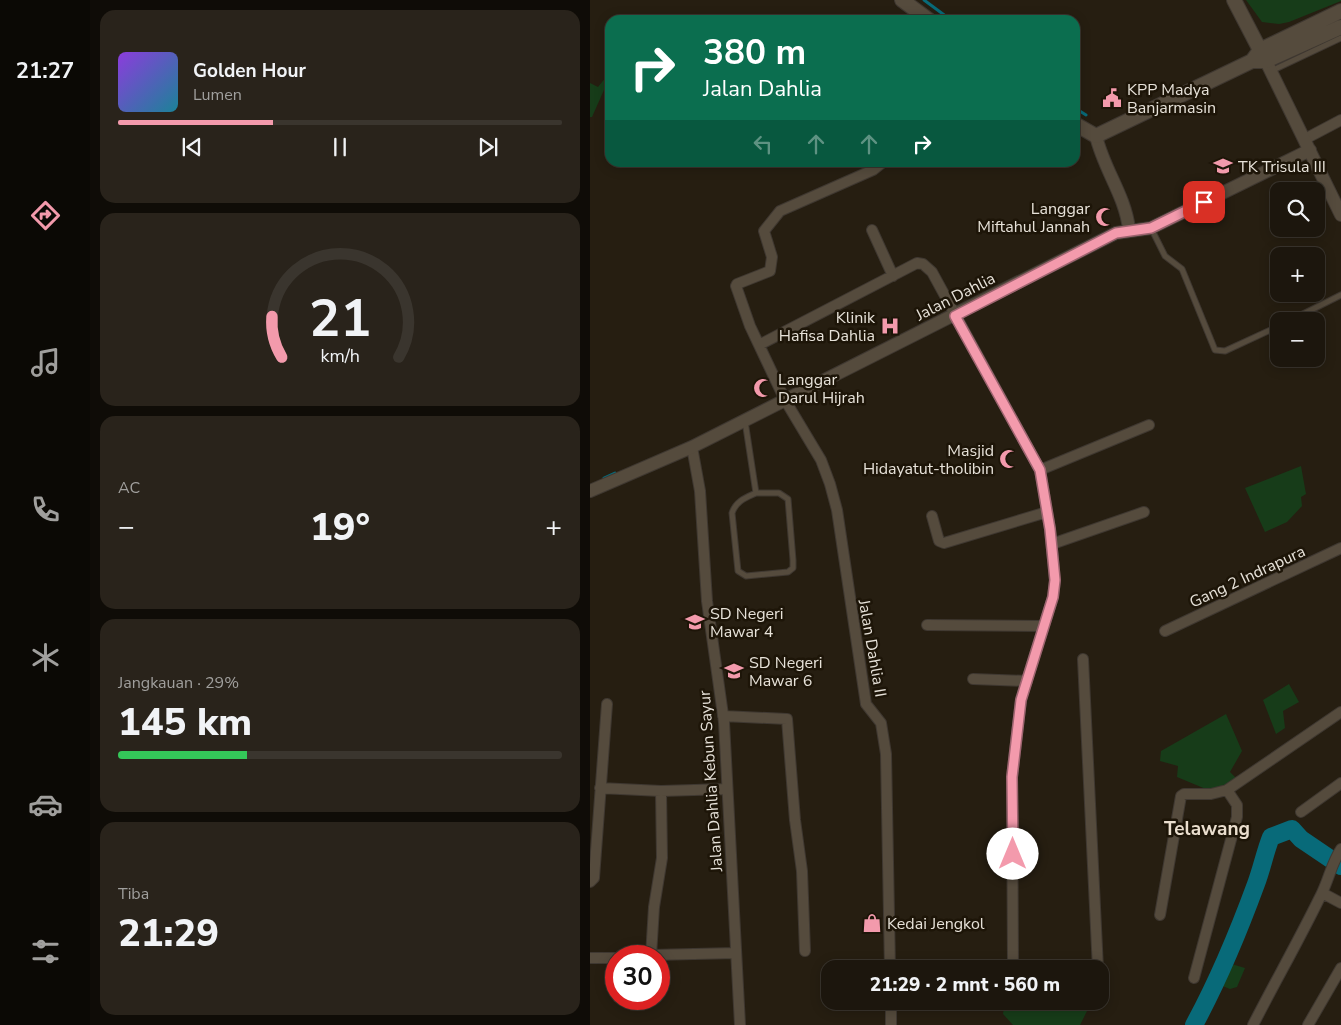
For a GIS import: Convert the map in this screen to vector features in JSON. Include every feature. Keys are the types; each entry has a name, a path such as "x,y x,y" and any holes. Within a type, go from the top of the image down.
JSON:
{"main road":[{"path":"902,0 923,15"},
{"path":"1234,0 1262,61"},
{"path":"1262,61 1326,18 1341,11"},
{"path":"1080,127 1096,136 1262,61 1337,32"}],"street":[{"path":"1262,61 1307,144 1341,215"},
{"path":"1307,144 1341,120"},
{"path":"1096,136 1108,171 1126,209 1129,229"},
{"name":"Jalan Dahlia","path":"590,491 692,447 955,316 1054,263 1116,233 1129,229 1151,228 1307,144"},
{"name":"Jalan Dahlia II","path":"877,167 780,211 764,231 772,257 770,271 736,285 759,345 785,400 820,460 830,484 836,510 866,704 881,723 886,754 890,960"},
{"path":"872,230 893,276"},
{"path":"759,345 917,263 926,265 932,272 1040,470 1052,544 1055,580 1053,597 1021,700 1012,777 1013,960"},
{"path":"1040,470 1149,425"},
{"name":"Jalan Dahlia Kebun Sayur","path":"692,447 700,491 708,601 723,716 740,1025"},
{"path":"932,516 938,541 944,543 1047,512"},
{"path":"1052,544 1144,512"},
{"name":"Gang 2 Indrapura","path":"1165,631 1341,548"},
{"path":"927,625 1044,626"},
{"path":"1083,660 1098,960"},
{"path":"973,679 1027,681"},
{"path":"590,882 594,878 607,704"},
{"path":"1160,915 1181,796 1184,794 1212,794 1227,790 1341,712"},
{"path":"723,716 787,719 795,820 802,871 805,951"},
{"path":"1301,812 1341,783"},
{"path":"600,788 661,790 727,789"},
{"path":"652,945 654,907 662,858 661,790"},
{"path":"1194,978 1237,817 1237,805 1227,790"},
{"path":"1254,1025 1321,895 1332,870 1333,861 1341,849"},
{"path":"1321,895 1326,894 1341,903"},
{"path":"670,955 736,953"},
{"path":"590,958 605,958"},
{"path":"1308,1025 1341,968"},
{"path":"891,1010 892,1025"}],"lane":[{"path":"1151,228 1165,256 1182,269 1215,350 1225,351 1270,330"},
{"path":"1307,312 1341,295"},
{"path":"745,420 756,493"},
{"path":"756,493 779,494 788,499 793,560 792,568 788,572 746,576 738,571 732,513 734,506 740,501 756,493"}],"green space":[{"path":"1246,0 1341,1 1289,22 1279,24 1262,22"},
{"path":"605,78 605,90 592,117 590,117 590,83 598,87"},
{"path":"1301,466 1306,494 1301,497 1302,506 1287,522 1265,532 1245,488"},
{"path":"1289,684 1299,702 1283,711 1285,728 1276,734 1263,700"},
{"path":"1226,714 1242,751 1230,772 1236,778 1213,792 1177,777 1178,766 1160,761 1161,751"},
{"path":"1228,963 1245,968 1237,987 1230,989 1220,985"},
{"path":"1004,1010 1088,1010 1080,1025 1013,1025 1003,1014"}],"waterway":[{"path":"924,0 944,15"},
{"path":"1080,111 1086,115"},
{"path":"604,478 615,473"},
{"path":"1194,1025 1235,938 1256,884 1271,837 1292,829 1301,839 1341,866"}],"place":[{"name":"KPP Madya Banjarmasin","path":"1112,98"},
{"name":"TK Trisula III","path":"1223,166"},
{"name":"Langgar Miftahul Jannah","path":"1105,217"},
{"name":"Klinik Hafisa Dahlia","path":"890,326"},
{"name":"Langgar Darul Hijrah","path":"763,388"},
{"name":"Masjid Hidayatut-tholibin","path":"1009,459"},
{"name":"SD Negeri Mawar 4","path":"695,622"},
{"name":"SD Negeri Mawar 6","path":"734,671"},
{"name":"Kedai Jengkol","path":"872,923"}],"district":[{"name":"Telawang","path":"1207,828"}],"route":[{"path":"1013,854 1012,777 1021,700 1053,597 1055,580 1050,529 1040,470 955,316 1054,263 1116,233 1129,229 1142,230 1151,228 1204,202"}]}
